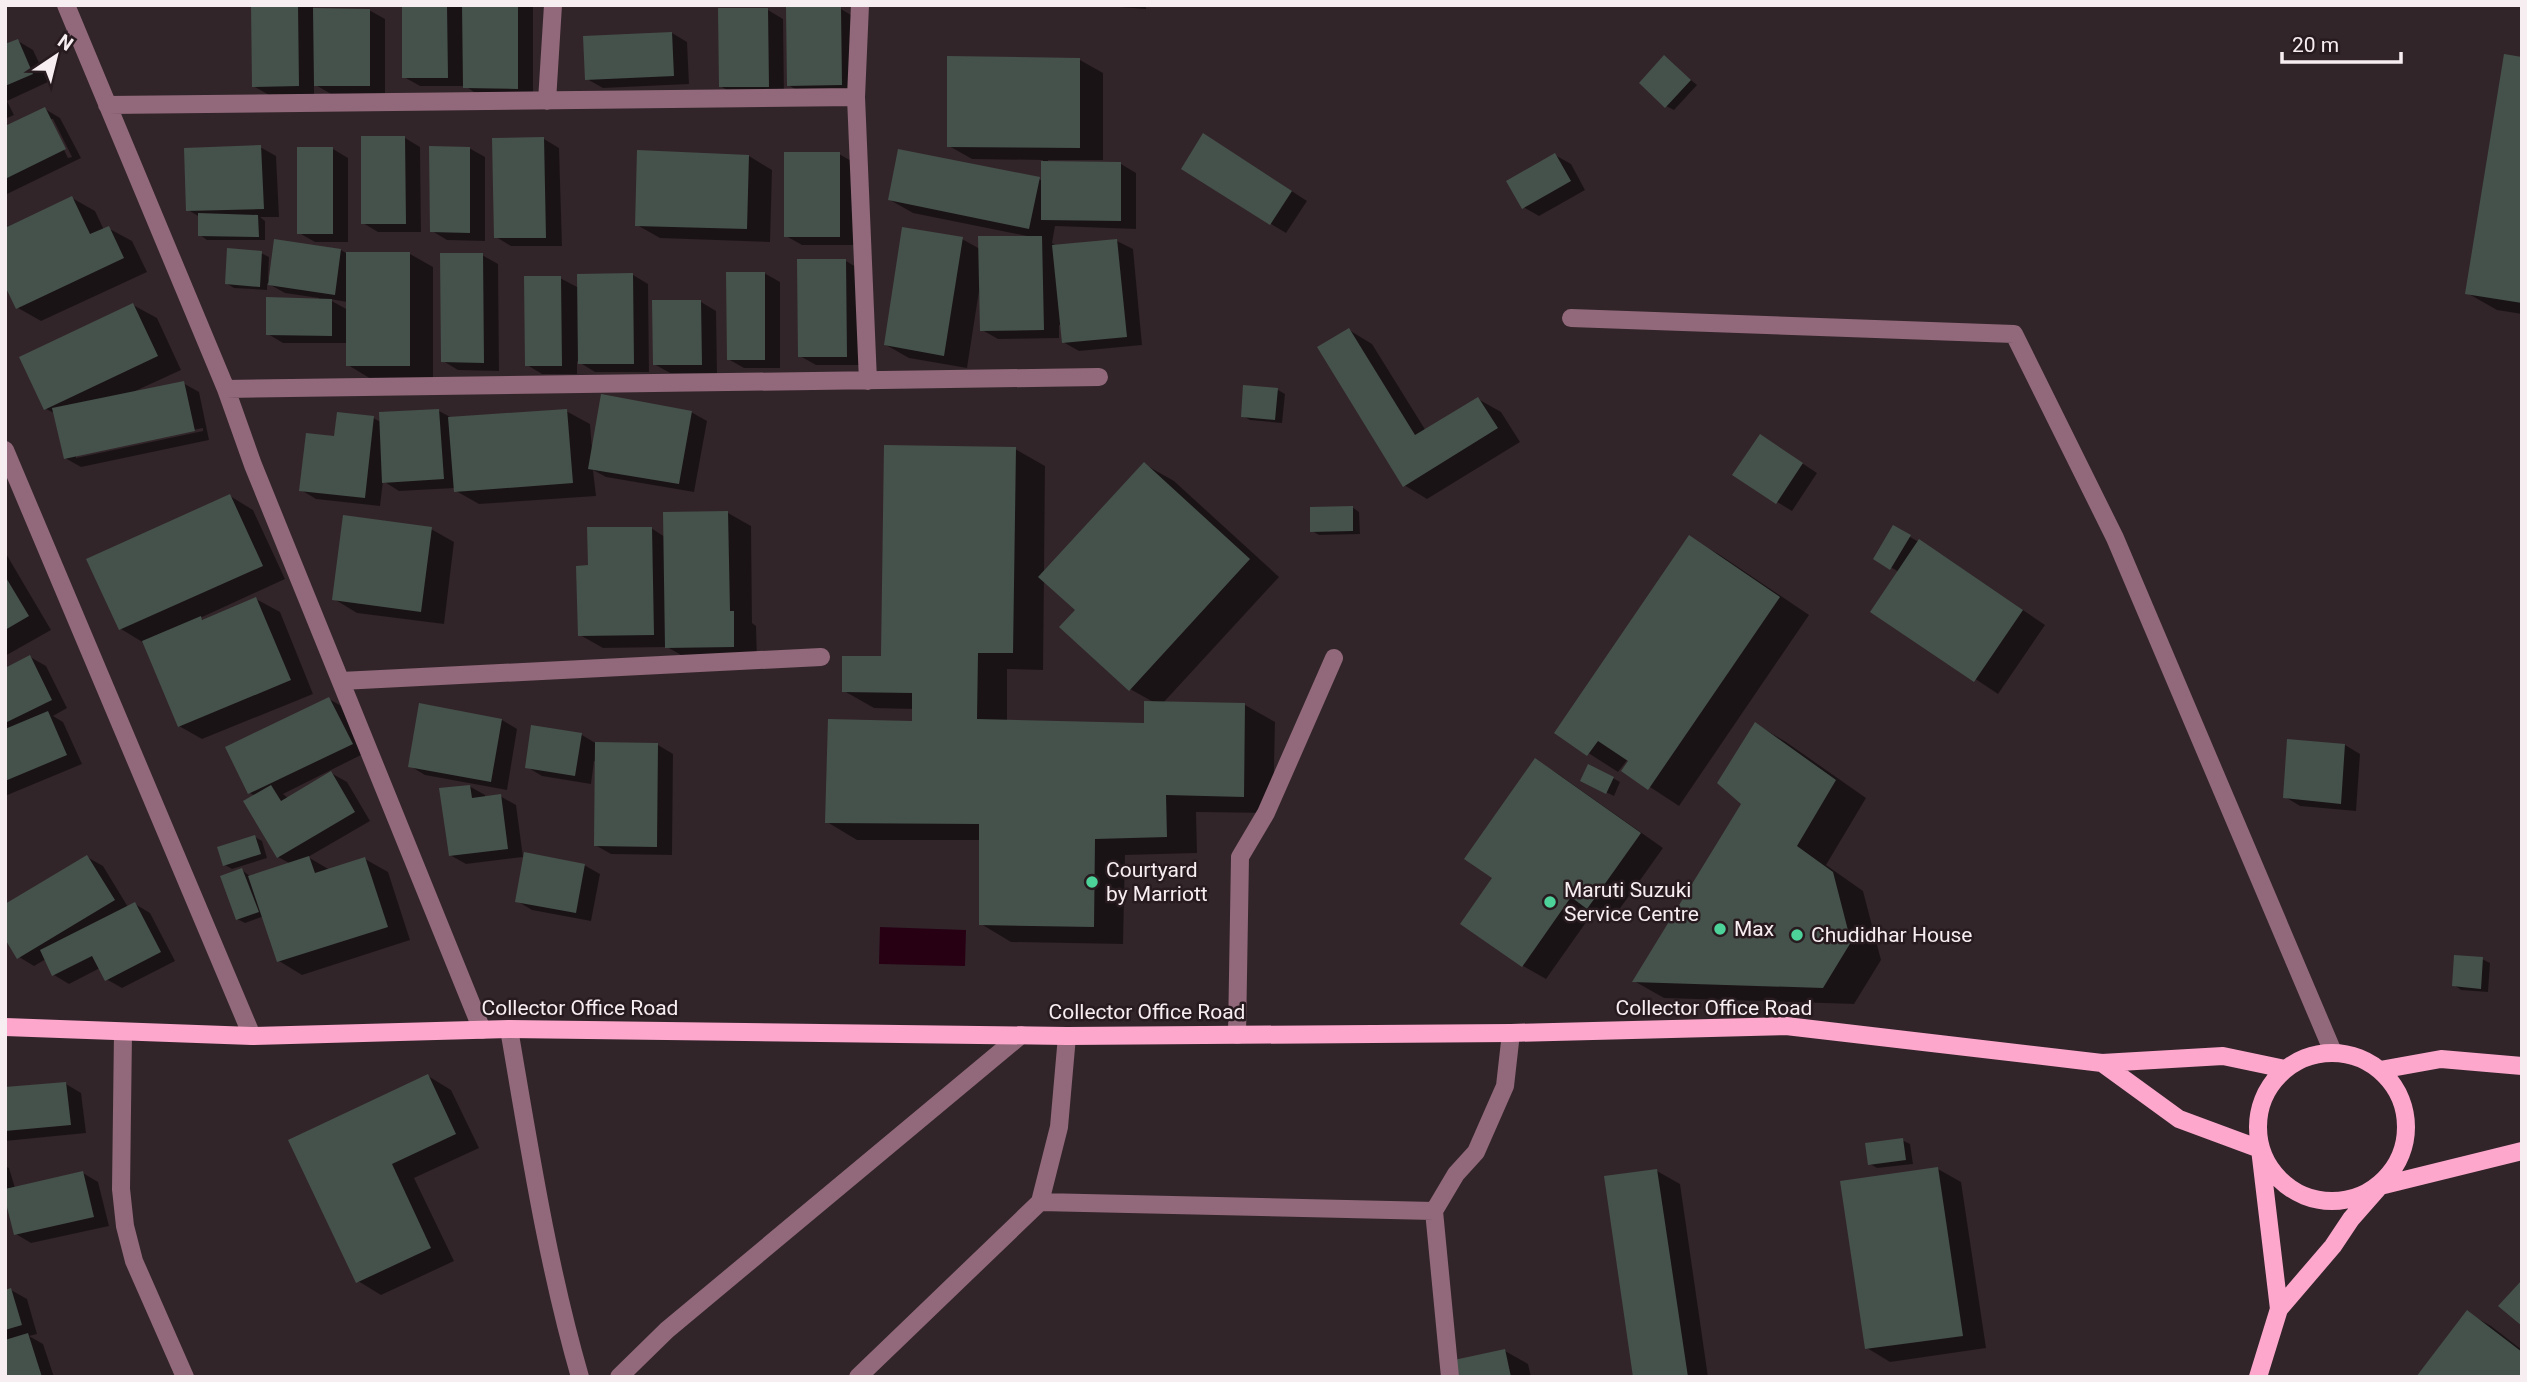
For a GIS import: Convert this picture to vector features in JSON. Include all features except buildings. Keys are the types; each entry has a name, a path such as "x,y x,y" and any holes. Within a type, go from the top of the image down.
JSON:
{"main road":[{"name":"Collector Office Road","path":"5,1027 252,1036 509,1029 1067,1036 1511,1033 1786,1026 2102,1063 2224,1056 2285,1069"},
{"path":"2258,1377 2279,1309 2333,1246 2351,1219 2400,1160 2407,1136 2405,1112 2396,1089 2379,1070 2358,1057 2333,1052 2307,1056 2285,1069 2268,1088 2257,1116 2279,1309"},
{"path":"2379,1070 2441,1059 2522,1066"},
{"path":"2102,1063 2179,1119 2260,1149 2274,1174 2296,1193 2325,1202 2354,1199 2380,1186 2522,1151"}],"street":[{"path":"66,5 226,389 253,465 482,1030"},
{"path":"547,101 553,5"},
{"path":"860,5 856,97 868,381"},
{"path":"107,104 856,97"},
{"path":"1571,318 2014,334 2115,538 2333,1052"},
{"path":"226,389 1099,377"},
{"path":"5,450 252,1036"},
{"path":"341,681 821,657"},
{"path":"1237,1035 1240,857 1266,813 1334,658"},
{"path":"509,1029 564,1318 580,1377"},
{"path":"123,1032 121,1189 125,1226 134,1261 185,1377"},
{"path":"1450,1377 1434,1211 1456,1174 1476,1152 1505,1086 1511,1033"},
{"path":"629,1374 667,1330 1021,1035"},
{"path":"858,1377 1040,1202 1059,1127 1067,1036"},
{"path":"1040,1202 1434,1211"}],"shaded area":[{"path":"880,927 966,930 965,966 879,964"}],"place":[{"name":"Courtyard by Marriott","path":"1092,882"},
{"name":"Maruti Suzuki Service Centre","path":"1550,902"},
{"name":"Max","path":"1720,929"},
{"name":"Chudidhar House","path":"1797,935"}]}
